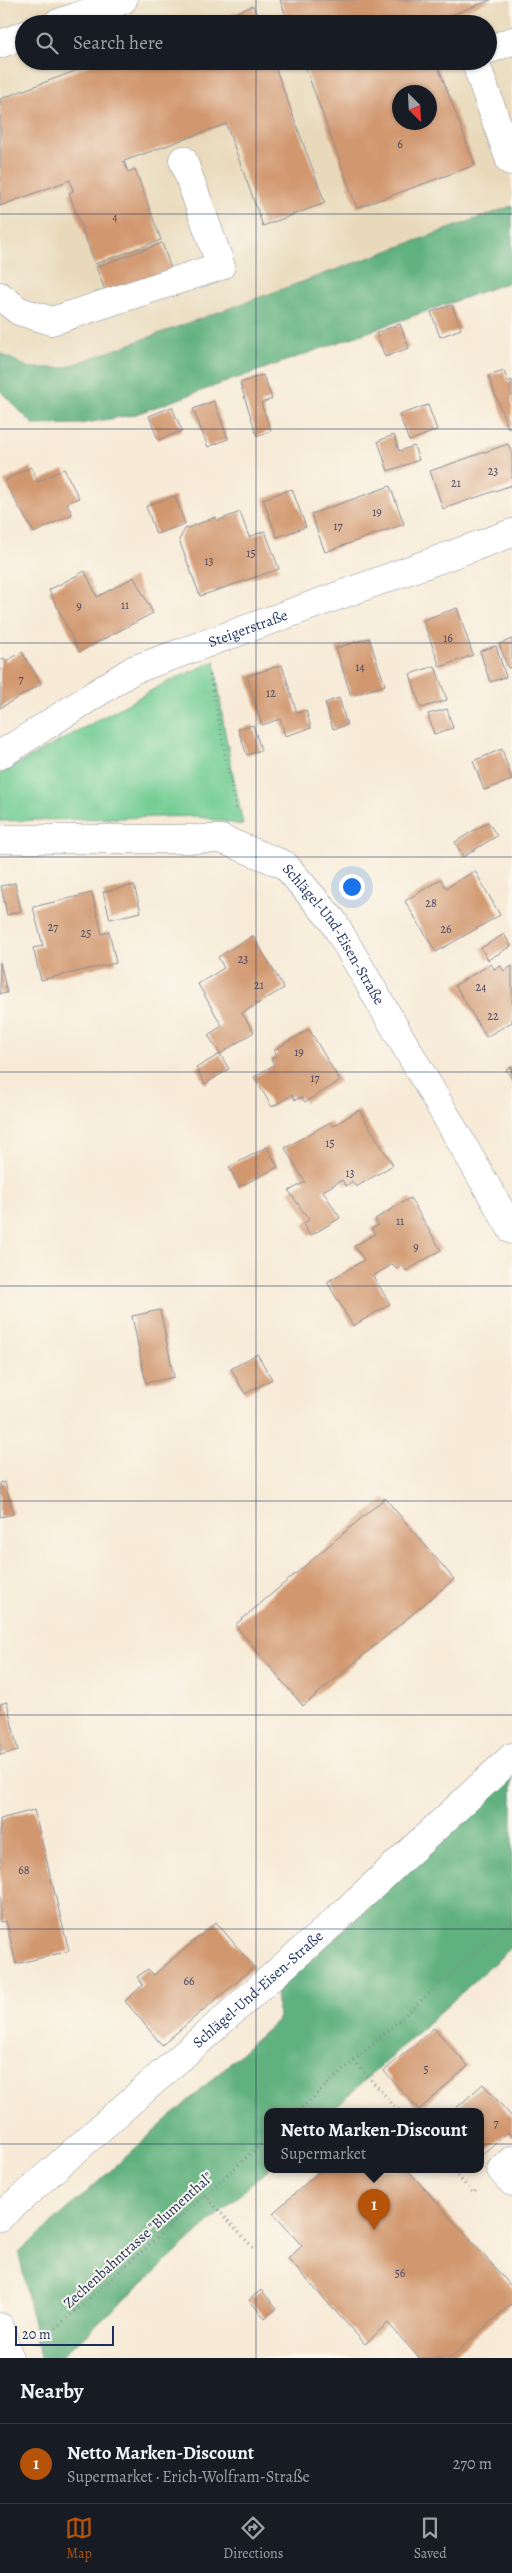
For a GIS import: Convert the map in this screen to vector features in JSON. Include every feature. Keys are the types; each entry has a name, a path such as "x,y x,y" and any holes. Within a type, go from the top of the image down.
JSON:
{"street":[{"path":"81,15 123,0"},
{"path":"497,47 512,41"},
{"path":"478,70 510,160 512,160"},
{"path":"0,296 18,311 52,321 221,266 183,160"},
{"name":"Steigerstraße","path":"0,754 133,670 512,533"},
{"name":"Schlägel-Und-Eisen-Straße","path":"0,839 221,839 285,865 333,921 512,1230"},
{"name":"Schlägel-Und-Eisen-Straße","path":"0,2217 335,1921 512,1757"},
{"path":"512,2160 501,2170 512,2182"},
{"path":"0,2327 19,2355"}],"path":[{"path":"206,644 240,846"},
{"path":"301,2108 512,1919"},
{"path":"354,2061 396,2108"},
{"name":"Zechenbahntrasse \"Blumenthal\"","path":"19,2355 205,2195 264,2142"},
{"path":"205,2195 255,2250"}],"shaded area":[{"path":"0,0 512,0 512,206 64,368 29,368 0,353"}],"green space":[{"path":"512,206 512,281 133,415 79,424 34,425 0,391 0,353 29,368 64,368"},
{"path":"215,661 224,728 243,825 194,816 0,821 0,774 165,683"},
{"path":"512,1777 512,1947 334,2108 264,2108 264,2173 60,2358 40,2358 19,2253 278,2020 276,1991"}],"building":[{"path":"280,0 491,0 451,15 286,15"},
{"path":"253,6 256,15 230,15"},
{"path":"78,70 276,70 325,203 263,226 226,124 124,161 128,172 135,169 161,240 95,264 69,193 73,191 70,180 0,206 0,99"},
{"path":"306,70 439,70 475,165 357,208"},
{"path":"162,243 171,269 106,293 96,267"},
{"path":"452,305 461,329 440,337 431,312"},
{"path":"400,324 409,348 385,357 376,333"},
{"path":"504,371 508,382 512,380 512,426 508,428 488,376"},
{"path":"263,375 272,399 261,403 271,431 257,436 240,383"},
{"path":"214,401 228,439 208,447 193,409"},
{"path":"428,405 437,430 409,441 399,415"},
{"path":"172,407 182,431 158,440 149,416"},
{"path":"394,435 399,451 414,446 419,460 388,471 378,441"},
{"path":"508,444 512,454 512,485 443,509 430,471"},
{"path":"31,467 38,482 64,469 79,498 67,503 72,514 34,533 4,481"},
{"path":"390,486 404,524 325,552 311,514"},
{"path":"292,489 306,527 277,537 263,499"},
{"path":"175,496 185,524 156,534 146,506"},
{"path":"240,512 249,537 265,531 279,569 200,596 179,540 185,529 216,517 217,521"},
{"path":"85,571 97,597 134,577 153,613 79,652 49,590"},
{"path":"457,608 473,655 440,667 423,620"},
{"path":"369,638 385,685 351,696 336,648"},
{"path":"512,639 512,667 508,668 499,644"},
{"path":"496,646 506,677 490,682 480,651"},
{"path":"22,652 41,684 0,708 0,660 4,658 6,661"},
{"path":"282,665 297,713 306,710 311,728 285,736 280,719 262,725 247,676"},
{"path":"435,666 447,700 421,708 410,674"},
{"path":"339,698 347,725 333,729 325,703"},
{"path":"447,709 453,728 434,734 428,714"},
{"path":"253,725 261,750 247,755 238,729"},
{"path":"502,749 512,780 484,790 473,761"},
{"path":"488,822 497,836 463,857 455,842"},
{"path":"475,871 500,915 436,952 405,901 441,879 446,888"},
{"path":"15,883 21,911 7,915 1,886"},
{"path":"134,885 141,912 110,919 103,892"},
{"path":"92,893 102,934 109,931 116,963 41,980 33,948 43,946 33,907"},
{"path":"504,934 511,946 488,960 481,948"},
{"path":"253,936 284,988 242,1013 254,1032 220,1054 208,1035 222,1026 198,984 224,968 218,957"},
{"path":"0,962 7,993 0,994"},
{"path":"491,964 494,969 501,966 504,971 512,966 512,1022 486,1037 455,985"},
{"path":"309,1029 340,1081 305,1102 301,1097 295,1100 292,1095 272,1107 254,1077 274,1065 271,1059 277,1055 274,1050"},
{"path":"220,1054 229,1069 205,1084 196,1068"},
{"path":"512,1066 512,1080 506,1069"},
{"path":"359,1110 393,1165 356,1187 352,1181 346,1186 342,1180 323,1191 340,1218 310,1236 303,1224 309,1220 289,1191 305,1182 285,1148 330,1122 333,1126"},
{"path":"267,1147 278,1167 239,1187 229,1167"},
{"path":"410,1198 441,1250 406,1271 402,1265 396,1269 393,1264 373,1276 390,1304 353,1326 327,1282 364,1260 354,1246 375,1234 371,1229 378,1225 375,1219"},
{"path":"160,1310 174,1377 146,1383 132,1316"},
{"path":"257,1354 272,1379 245,1394 231,1369"},
{"path":"5,1482 13,1514 0,1517 0,1483"},
{"path":"385,1498 454,1579 303,1706 235,1625"},
{"path":"7,1702 18,1751 0,1755 0,1704"},
{"path":"34,1810 69,1951 16,1964 6,1921 0,1922 0,1819"},
{"path":"216,1922 254,1967 162,2045 125,2001 143,1985 137,1977 148,1969 154,1975"},
{"path":"434,2028 468,2066 421,2108 417,2108 384,2071"},
{"path":"483,2084 512,2117 512,2137 508,2132 484,2153 484,2108 456,2108"},
{"path":"318,2173 411,2173 512,2287 512,2303 450,2358 419,2358 388,2323 365,2344 288,2259 302,2246 273,2213"},
{"path":"261,2290 277,2308 265,2318 249,2300"}],"place":[{"name":"Netto Marken-Discount","path":"374,2230"}]}
